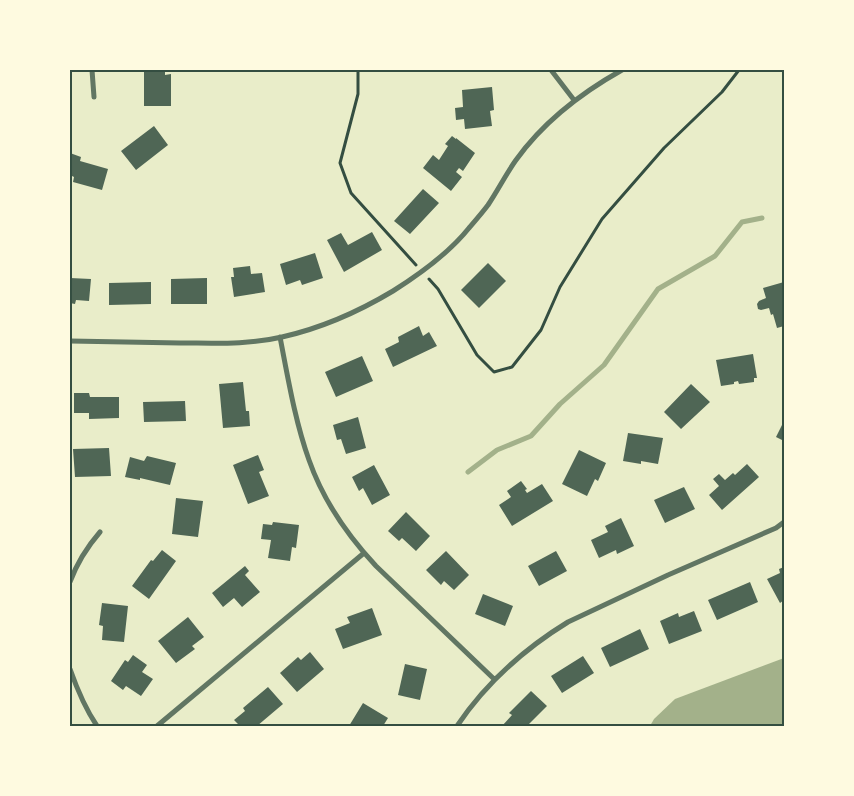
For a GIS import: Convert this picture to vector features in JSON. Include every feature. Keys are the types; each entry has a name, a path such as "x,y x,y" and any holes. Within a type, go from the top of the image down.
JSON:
{"street":[{"path":"92,70 94,97"},
{"path":"550,70 574,100"},
{"path":"70,341 227,344 262,341 309,330 348,316 412,279 439,258 467,231 488,205 516,160 556,115 599,82 622,70"},
{"path":"280,337 294,406 309,460 328,503 364,553 376,566 494,679"},
{"path":"457,726 494,679 518,657 555,630 568,622 668,575 776,528 784,522"},
{"path":"70,582 76,566 100,532"},
{"path":"157,726 364,553"},
{"path":"70,669 82,700 97,726"}],"path":[{"path":"358,70 358,94 340,163 351,193 438,288 477,355 494,372 512,367 541,330 560,287 602,219 664,148 722,92 739,70"}],"shaded area":[{"path":"784,658 784,726 650,726 654,719 675,699"}],"building":[{"path":"144,70 165,70 165,75 171,74 171,106 144,106"},
{"path":"492,87 494,110 490,111 492,126 465,129 464,119 456,120 455,108 463,107 462,90"},
{"path":"154,126 168,145 136,170 121,151"},
{"path":"452,136 475,153 463,171 459,168 456,172 462,177 451,191 423,168 433,155 439,160 448,146 445,144"},
{"path":"70,153 81,157 80,161 108,169 102,190 73,182 74,177 70,175"},
{"path":"423,189 439,203 410,234 394,221"},
{"path":"372,232 382,250 344,272 327,240 341,233 348,245"},
{"path":"315,253 323,278 302,285 300,280 286,285 280,264"},
{"path":"488,263 506,281 479,308 461,290"},
{"path":"250,266 251,274 262,273 265,292 234,297 231,277 234,277 233,268"},
{"path":"70,278 91,279 89,301 76,300 75,304 70,303"},
{"path":"207,278 207,304 171,304 171,279"},
{"path":"151,282 151,304 109,305 109,283"},
{"path":"784,282 784,326 777,328 769,308 758,309 757,304 766,298 763,288"},
{"path":"419,326 423,336 429,332 437,346 393,367 385,349 399,342 398,337"},
{"path":"753,354 757,378 754,378 754,382 739,384 738,381 734,382 734,384 721,386 716,360"},
{"path":"362,356 373,381 336,397 325,372"},
{"path":"243,382 246,411 249,411 250,426 223,428 219,384"},
{"path":"691,384 710,402 681,429 664,412"},
{"path":"74,393 89,393 90,397 119,397 119,418 89,419 89,413 74,413"},
{"path":"185,401 186,421 144,422 143,402"},
{"path":"358,417 366,448 346,454 341,439 337,440 333,425"},
{"path":"784,421 784,441 776,437"},
{"path":"628,433 663,438 658,464 641,461 641,464 623,461"},
{"path":"109,448 111,476 75,477 73,449"},
{"path":"579,450 606,463 598,481 595,479 587,496 562,484"},
{"path":"258,455 264,470 259,472 269,496 248,504 233,465"},
{"path":"147,456 176,463 170,485 140,478 140,480 125,477 130,457 144,461"},
{"path":"747,464 759,477 722,510 709,495 719,486 713,479 719,474 725,480 733,473 735,475"},
{"path":"374,465 390,495 372,505 363,488 359,491 352,477"},
{"path":"521,481 527,489 525,490 527,493 542,484 553,501 512,526 499,505 511,497 507,491"},
{"path":"684,487 695,509 665,523 654,500"},
{"path":"176,498 203,501 198,537 172,534"},
{"path":"406,512 430,536 416,551 402,538 399,541 388,531"},
{"path":"621,518 634,546 617,554 616,550 599,558 591,540 608,532 605,526"},
{"path":"273,522 299,525 296,548 292,547 290,561 268,558 271,540 261,539 263,524 272,525"},
{"path":"162,550 176,561 149,599 132,586 151,560 153,561"},
{"path":"446,551 469,575 454,590 444,581 441,585 426,570"},
{"path":"556,551 567,571 539,586 528,566"},
{"path":"245,566 249,571 245,575 260,592 242,607 234,598 223,607 212,593"},
{"path":"784,567 784,600 780,603 767,579 780,573 779,569"},
{"path":"750,582 758,602 717,620 708,600"},
{"path":"483,594 513,606 505,626 475,614"},
{"path":"102,603 128,606 124,642 102,640 103,626 99,625"},
{"path":"372,608 382,635 343,649 335,629 350,623 347,617"},
{"path":"694,611 702,631 669,644 660,621 678,613 679,617"},
{"path":"188,617 204,637 192,646 195,649 176,663 158,641"},
{"path":"640,629 649,649 610,667 601,648"},
{"path":"310,652 324,669 297,692 280,673 298,657 301,660"},
{"path":"133,655 147,665 142,672 153,679 141,696 126,686 123,690 111,681 125,660 128,662"},
{"path":"583,656 594,673 562,693 551,676"},
{"path":"405,664 427,669 420,700 398,695"},
{"path":"268,687 283,704 257,726 240,726 234,720 245,711 243,708"},
{"path":"531,691 547,706 527,726 502,726 512,715 509,713"},
{"path":"363,703 388,718 383,726 349,726"}],"waterway":[{"path":"468,472 497,450 531,436 560,404 604,365 658,289 715,256 742,222 762,218"}]}
